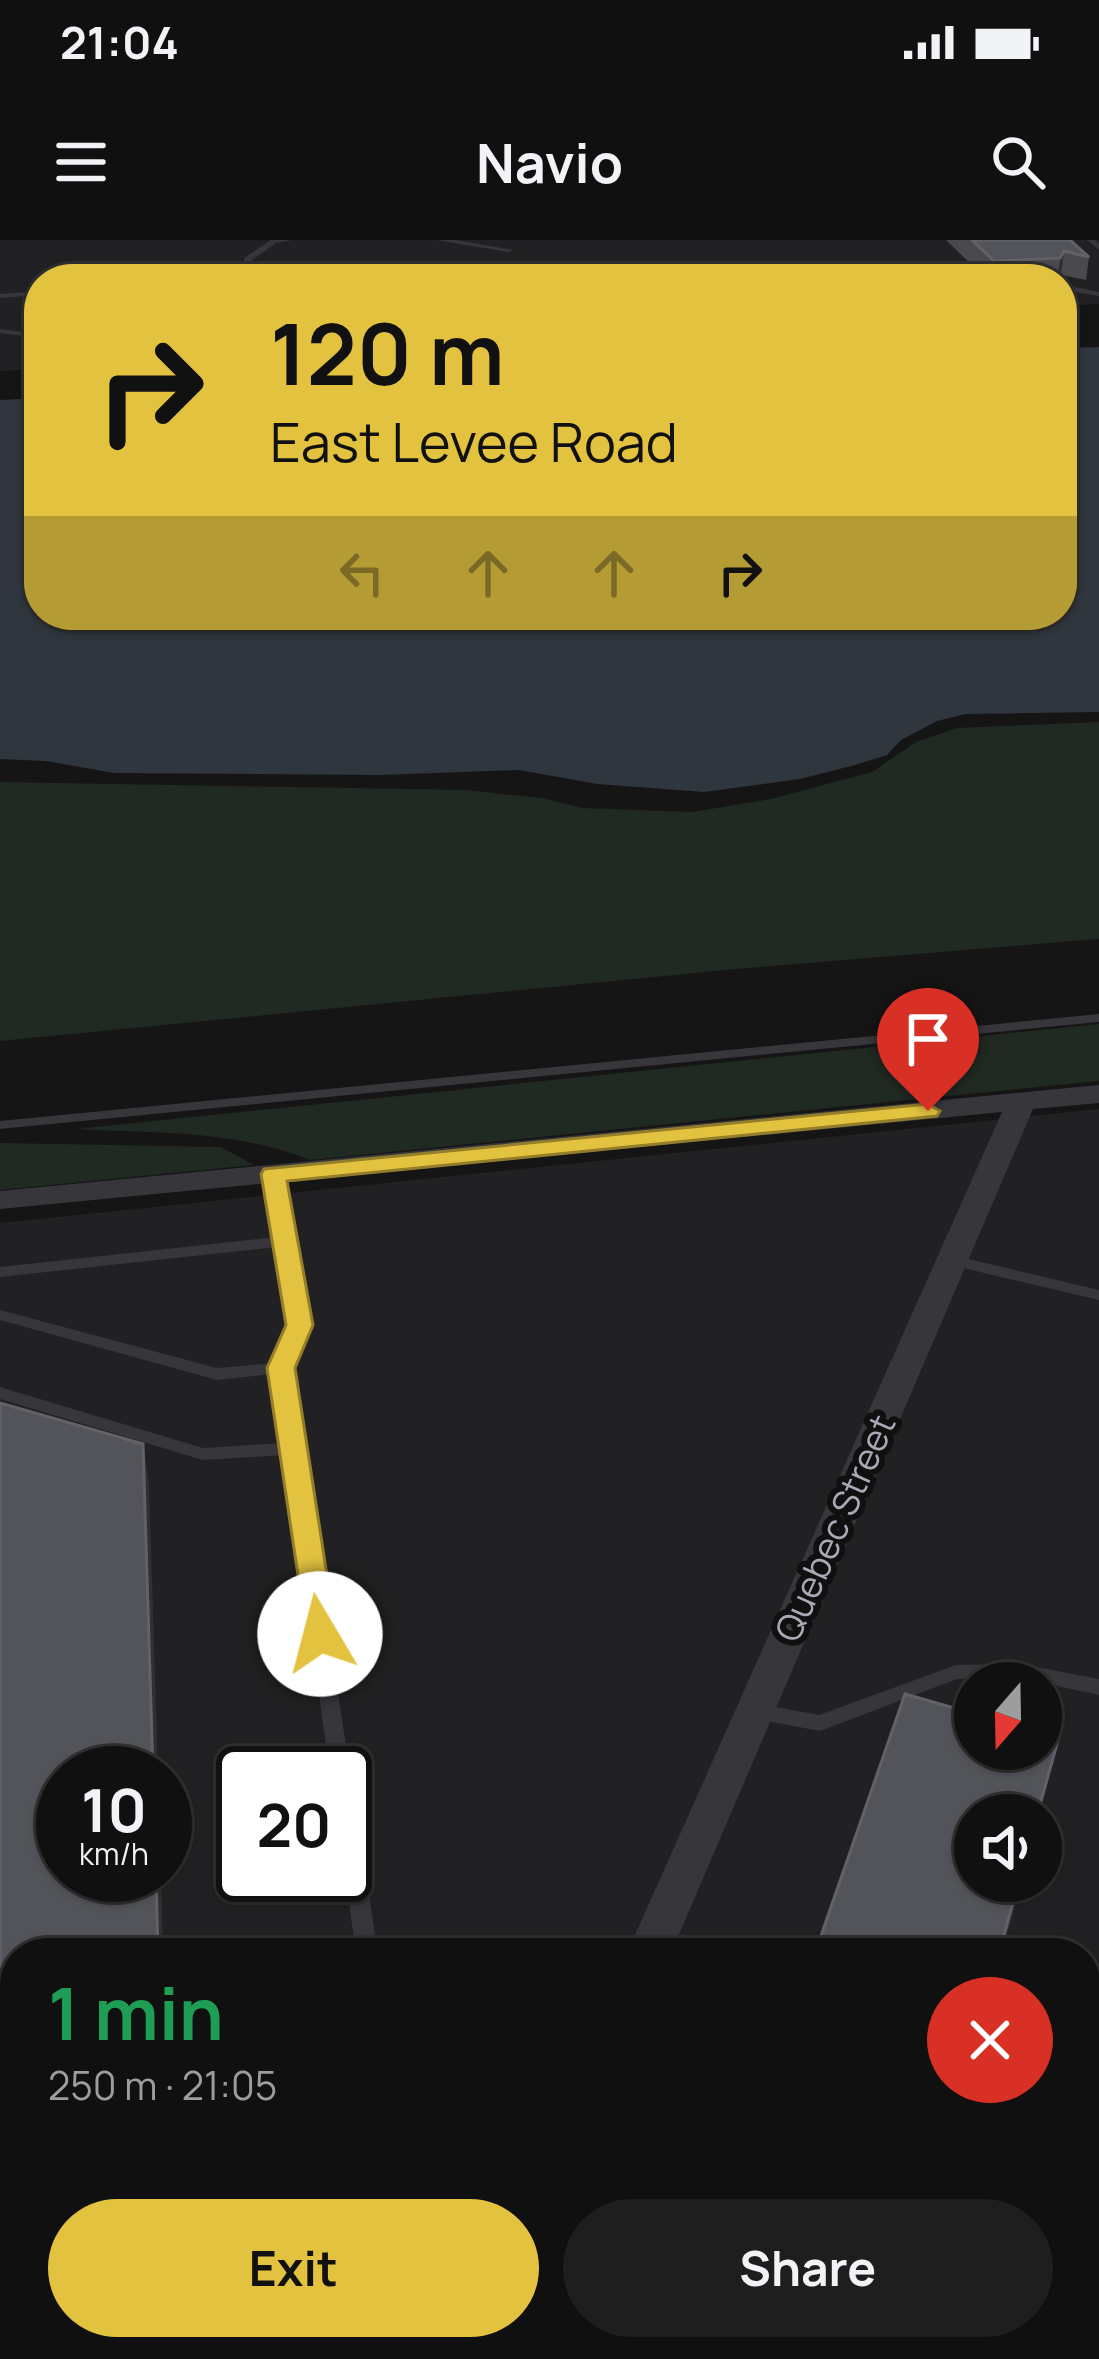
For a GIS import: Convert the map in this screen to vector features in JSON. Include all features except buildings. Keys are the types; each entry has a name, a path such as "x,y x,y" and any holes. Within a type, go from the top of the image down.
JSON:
{"street":[{"path":"0,1200 1099,1094"},
{"name":"Quebec Street","path":"656,1938 1022,1102"}],"lane":[{"path":"247,264 256,250 288,240"},
{"path":"440,240 509,250"},
{"path":"1091,240 1099,248"},
{"path":"0,1125 1099,1018"},
{"path":"273,1174 299,1325 281,1368 336,1746"},
{"path":"0,1272 285,1241"},
{"path":"952,1260 1099,1295"},
{"path":"0,1315 217,1374 281,1368"},
{"path":"0,1393 203,1454 292,1448"},
{"path":"755,1711 820,1723 956,1672 1021,1671 1099,1687"},
{"path":"359,1902 365,1938"}],"shaded area":[{"path":"0,240 1099,240 1099,304 1077,305 1077,264 24,264 24,370 0,371"},
{"path":"1099,347 1099,712 966,714 937,721 901,740 887,755 855,765 800,779 704,792 597,784 519,770 379,775 114,773 46,761 0,759 0,400 24,399 24,630 1077,630 1077,348"},
{"path":"1099,722 1099,939 736,969 0,1041 0,782 465,790 542,798 583,808 692,812 771,799 872,772 916,742 957,728"},
{"path":"1099,1024 1099,1081 310,1160 224,1138 75,1129"},
{"path":"1099,1109 1099,1938 0,1938 0,1223"},
{"path":"0,1143 221,1147 254,1165 0,1190"}],"route":[{"path":"320,1634 281,1368 299,1325 273,1174 928,1111"}]}
